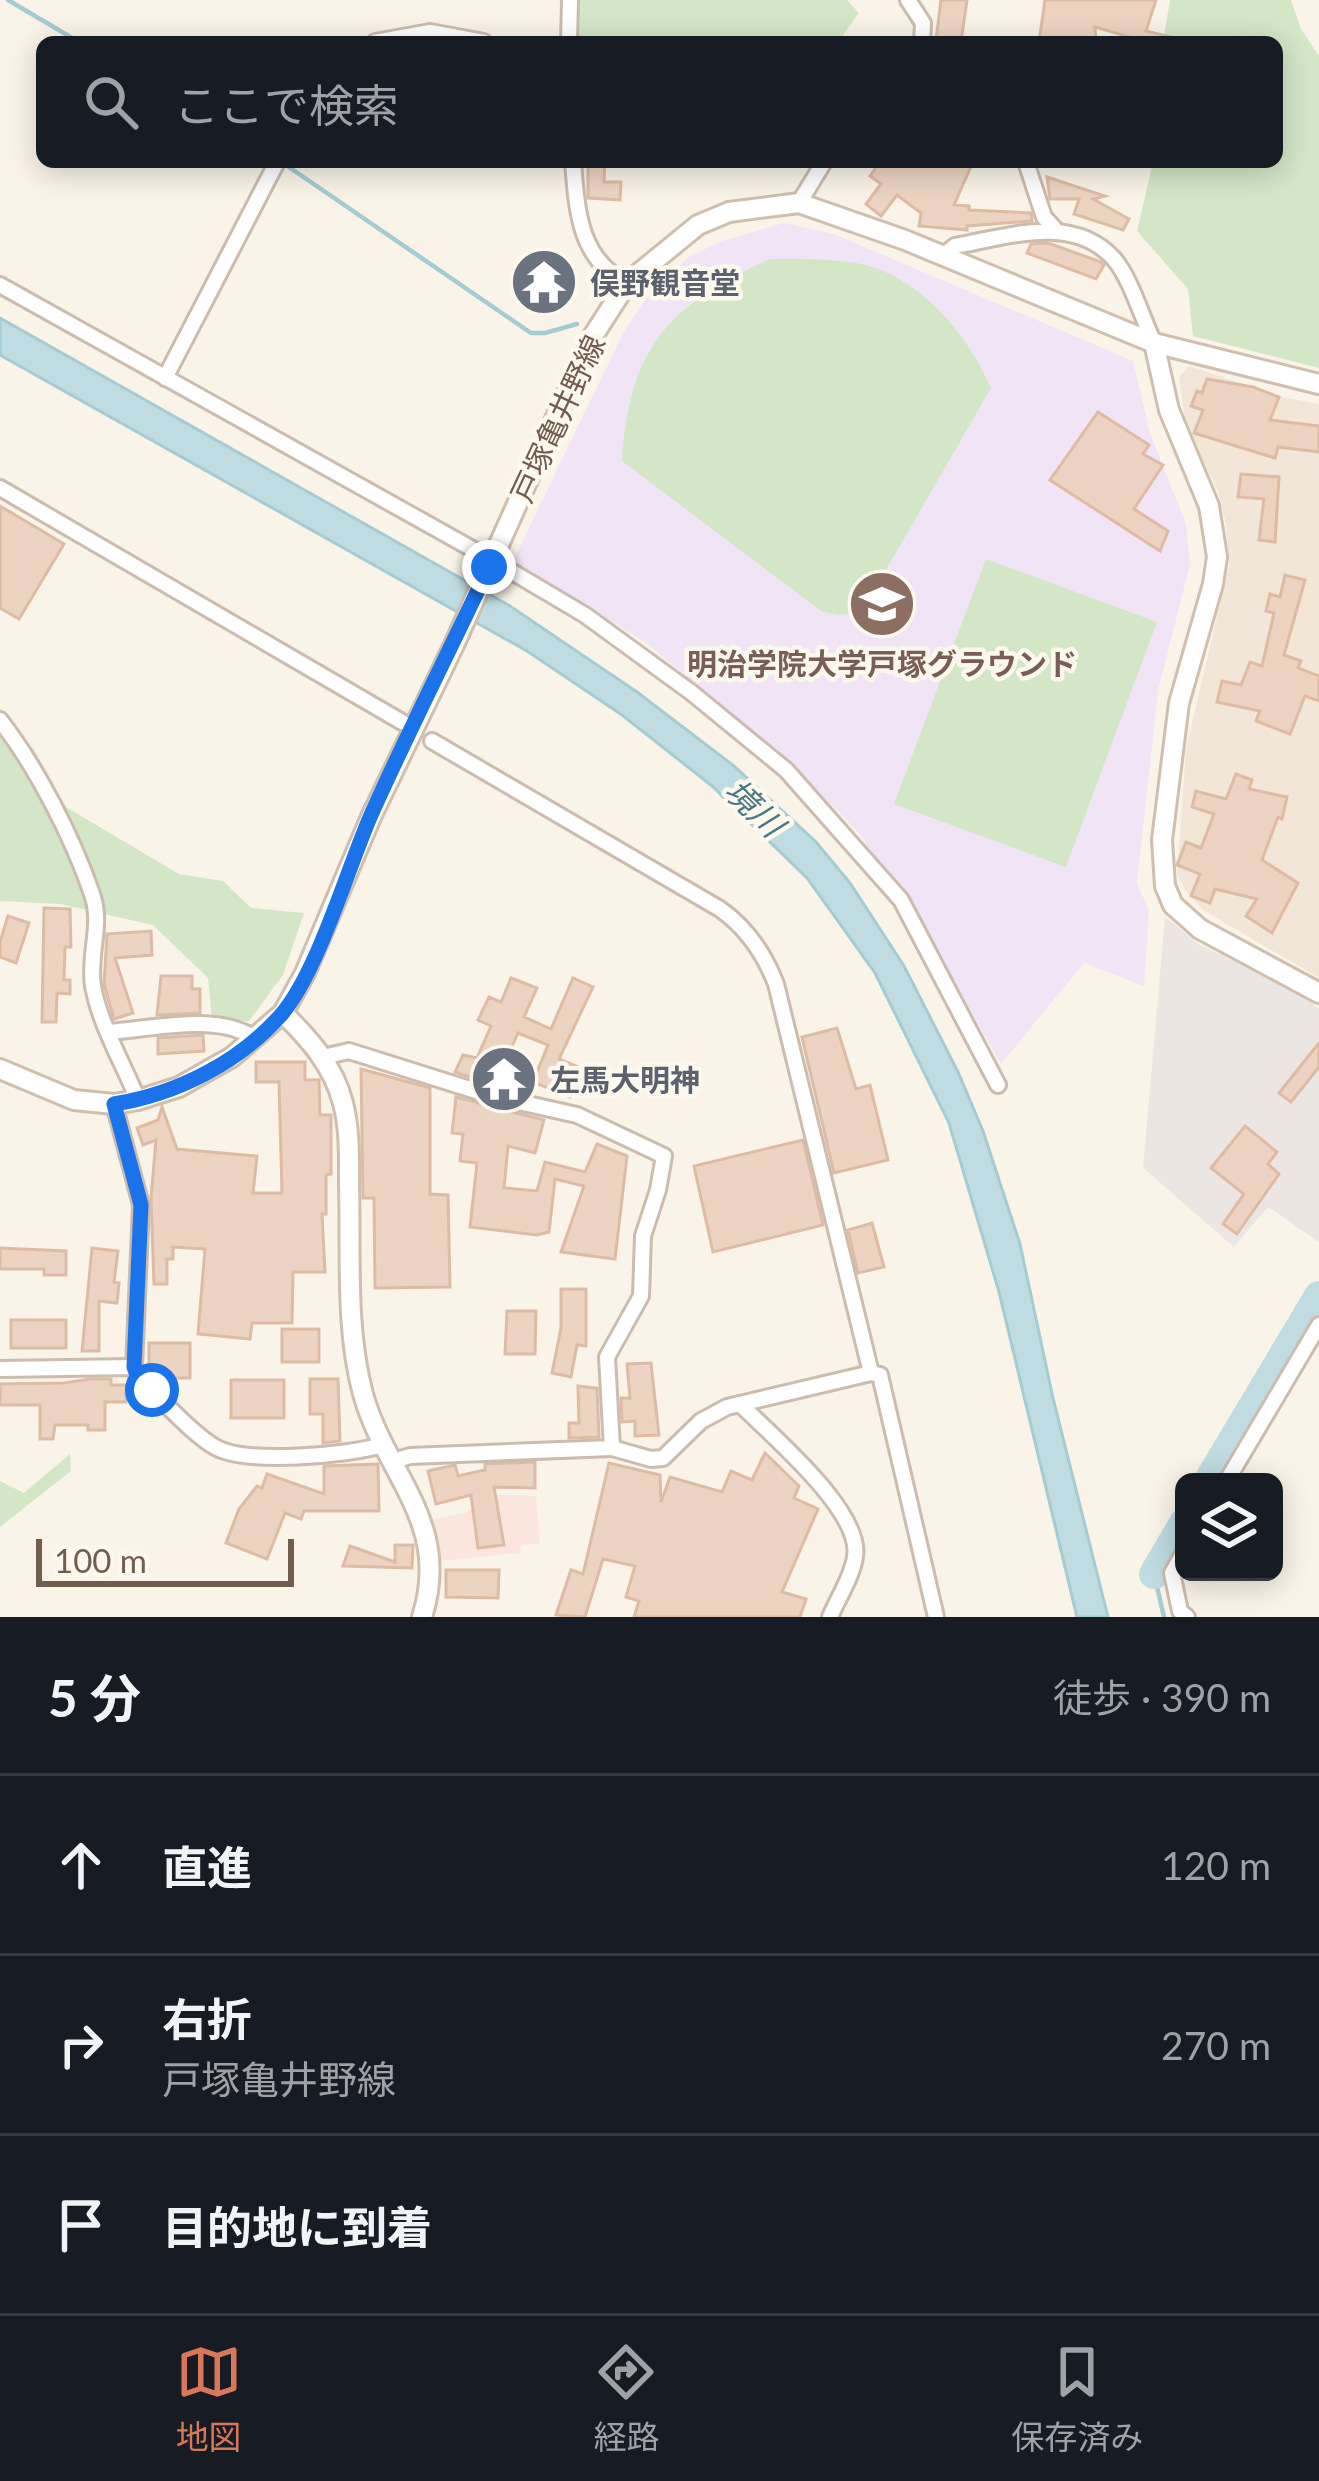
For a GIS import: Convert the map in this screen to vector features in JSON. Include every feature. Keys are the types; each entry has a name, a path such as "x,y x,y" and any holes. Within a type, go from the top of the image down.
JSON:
{"main road":[{"name":"戸塚亀井野線","path":"0,1069 74,1100 114,1104 138,1100 206,1073 283,1013 591,339 627,283 698,225 729,212 799,203 944,256 1154,343 1319,384"},
{"path":"1154,343 1169,410 1209,506 1216,557 1177,719 1162,840 1165,886 1173,905 1200,928 1319,993"},
{"path":"283,1013 323,1057 342,1100 347,1124 355,1354 365,1400 418,1509 428,1543 429,1588 422,1617"}],"street":[{"path":"569,36 570,0"},
{"path":"908,0 922,23 922,36"},
{"path":"408,36 430,32 452,36"},
{"path":"165,378 273,168"},
{"path":"574,168 588,247 606,273 627,283"},
{"path":"799,203 820,168"},
{"path":"1028,168 1044,218 1055,229 1095,244 1115,260 1154,343"},
{"path":"944,256 955,246 1055,229"},
{"path":"0,285 641,652 786,770 901,899 998,1085"},
{"path":"0,488 401,722"},
{"path":"0,719 39,779 94,897 98,932 93,985 138,1100"},
{"path":"432,741 720,909 735,919 763,954 776,984 872,1372"},
{"path":"109,1032 201,1026 243,1030 255,1039"},
{"path":"323,1057 349,1051 492,1096 577,1115 664,1156 643,1236 640,1296 607,1357 612,1448"},
{"path":"114,1104 141,1205 134,1367 138,1378 212,1445 223,1451 410,1456 612,1448 663,1458 701,1421 740,1404 872,1372 880,1375 936,1617"},
{"path":"1231,1473 1319,1325"},
{"path":"0,1370 134,1367"},
{"path":"740,1404 835,1503 854,1532 856,1556 830,1617"},
{"path":"1175,1568 1180,1612 1187,1617"}],"shaded area":[{"name":"明治学院大学戸塚グラウンド","path":"784,223 834,234 1133,361 1150,433 1186,524 1190,564 1158,691 1137,883 1149,911 1144,986 1084,963 1001,1064 918,919 859,833 806,779 648,644 513,561 624,331 653,289 689,257 721,241"},
{"path":"1189,366 1282,397 1319,404 1319,978 1203,910 1177,874 1186,749 1229,566 1218,491 1186,426 1179,377"},
{"path":"1165,917 1200,945 1286,985 1319,1008 1319,1242 1268,1207 1234,1247 1143,1168"},
{"path":"484,1494 536,1496 540,1543 521,1545 520,1553 439,1561 434,1519 465,1513 482,1503"}],"green space":[{"path":"570,0 847,0 859,13 842,36 569,36"},
{"path":"1170,0 1291,0 1301,29 1319,56 1319,368 1193,336 1188,289 1137,231 1152,168 1283,168 1283,36 1164,36"},
{"path":"770,259 856,263 900,279 954,327 991,388 868,601 847,614 821,611 622,461 634,388 661,334 705,294"},
{"path":"986,559 1157,622 1066,867 894,804"},
{"path":"0,733 33,748 66,807 179,874 223,881 251,908 304,913 283,975 249,1021 212,1020 208,978 153,925 60,904 0,901"},
{"path":"70,1454 71,1471 0,1527 0,1481 24,1493"}],"water":[{"name":"境川","path":"0,318 510,606 637,692 734,766 816,842 850,883 904,966 983,1131 1020,1244 1108,1617 1077,1617 999,1292 949,1123 875,973 807,878 712,786 622,715 527,651 0,355"}],"building":[{"path":"941,0 967,0 962,36 936,36"},
{"path":"1045,0 1156,0 1146,31 1167,36 1126,36 1095,27 1096,36 1040,36"},
{"path":"588,168 605,168 604,182 621,182 620,200 588,198"},
{"path":"876,168 970,168 954,205 1031,213 1032,221 967,226 967,230 919,226 921,213 897,195 881,216 866,204 881,184 870,176"},
{"path":"1047,177 1105,196 1093,199 1129,219 1123,230 1074,214 1079,199 1050,199"},
{"path":"1048,243 1104,265 1096,279 1027,253 1031,244"},
{"path":"1207,379 1279,397 1270,420 1319,426 1319,452 1278,447 1275,458 1194,433 1203,410 1191,406"},
{"path":"1098,412 1149,445 1143,454 1163,465 1134,509 1168,531 1160,551 1050,480"},
{"path":"1241,474 1279,477 1275,542 1259,540 1264,499 1238,497"},
{"path":"0,506 64,544 19,619 0,608"},
{"path":"1285,575 1305,580 1284,655 1301,661 1298,668 1319,676 1319,701 1305,696 1290,734 1256,721 1260,711 1217,702 1222,681 1241,685 1250,662 1262,666 1274,613 1266,611 1270,594 1280,597"},
{"path":"1236,774 1252,780 1249,789 1287,797 1262,860 1298,883 1272,933 1246,916 1257,899 1215,889 1210,903 1191,896 1200,874 1177,865 1186,842 1201,848 1214,814 1192,807 1196,791 1226,799"},
{"path":"44,908 70,909 71,947 65,947 64,980 70,980 70,994 57,993 56,1022 42,1022"},
{"path":"8,916 29,923 16,963 0,957"},
{"path":"151,931 152,955 115,958 133,1013 114,1019 104,984 107,934"},
{"path":"161,976 192,976 192,989 200,989 200,1013 157,1015"},
{"path":"511,978 537,988 524,1017 551,1029 573,978 593,987 559,1059 583,1069 570,1097 533,1082 548,1045 518,1033 504,1064 496,1060 490,1084 455,1072 463,1055 477,1058 491,1026 478,1020 489,997 501,1002"},
{"path":"837,1028 856,1089 870,1085 888,1160 834,1173 802,1037"},
{"path":"203,1035 204,1051 158,1054 158,1038"},
{"path":"1319,1043 1319,1067 1291,1102 1279,1093"},
{"path":"256,1062 305,1062 305,1080 319,1080 320,1115 331,1115 331,1174 326,1175 326,1214 322,1214 325,1272 293,1272 292,1323 252,1323 250,1339 198,1334 205,1249 173,1247 173,1259 167,1259 167,1284 154,1284 151,1198 156,1140 143,1145 137,1128 158,1120 162,1107 177,1149 257,1156 253,1193 282,1193 279,1082 256,1082"},
{"path":"361,1069 430,1088 430,1194 448,1195 450,1287 375,1288 374,1198 363,1198"},
{"path":"456,1097 544,1120 535,1153 508,1146 504,1188 537,1191 545,1162 585,1172 597,1144 627,1156 615,1259 561,1252 584,1186 555,1179 549,1232 537,1235 470,1227 477,1163 460,1161 463,1134 452,1133"},
{"path":"1245,1126 1277,1152 1268,1164 1279,1174 1237,1234 1223,1224 1244,1194 1211,1168"},
{"path":"803,1140 823,1225 713,1252 694,1166"},
{"path":"872,1223 884,1267 858,1273 848,1230"},
{"path":"0,1248 66,1251 66,1275 44,1275 44,1269 0,1269"},
{"path":"92,1248 118,1251 114,1282 119,1283 117,1303 99,1301 99,1351 82,1351"},
{"path":"561,1289 586,1289 586,1346 577,1345 571,1377 552,1373 561,1328"},
{"path":"507,1311 536,1311 535,1354 505,1354"},
{"path":"11,1320 66,1320 66,1348 11,1348"},
{"path":"282,1329 319,1329 319,1362 282,1362"},
{"path":"149,1343 190,1343 190,1378 155,1378 149,1372"},
{"path":"651,1363 659,1435 635,1436 635,1421 622,1422 621,1398 630,1398 627,1364"},
{"path":"90,1379 126,1385 126,1402 105,1402 105,1430 55,1425 53,1439 40,1439 40,1405 0,1405 0,1384"},
{"path":"310,1379 338,1379 340,1441 323,1443 323,1414 310,1414"},
{"path":"231,1380 284,1380 284,1418 231,1418"},
{"path":"578,1386 597,1388 599,1437 569,1438 569,1423 579,1423"},
{"path":"765,1453 799,1486 794,1498 818,1509 782,1592 806,1599 800,1617 634,1617 639,1601 626,1597 635,1566 603,1559 585,1617 556,1615 571,1570 583,1574 609,1463 660,1475 661,1502 670,1477 722,1492 731,1471 752,1480"},
{"path":"535,1462 535,1488 494,1487 504,1545 478,1548 471,1495 436,1504 428,1471 455,1465 458,1476 485,1470 485,1464"},
{"path":"378,1464 379,1511 304,1511 301,1519 285,1513 267,1559 226,1543 239,1509 257,1486 262,1488 267,1474 324,1494 324,1466"},
{"path":"395,1545 413,1545 412,1568 343,1566 350,1546 395,1562"},
{"path":"446,1570 499,1570 498,1598 446,1597"}],"waterway":[{"path":"8,0 69,36"},
{"path":"290,168 531,333 577,324"},
{"path":"1213,1473 1319,1296"},
{"path":"1154,1574 1175,1538"},
{"path":"1154,1574 1164,1617"}],"place":[{"name":"俣野観音堂","path":"544,282"},
{"name":"明治学院大学戸塚グラウンド","path":"882,604"},
{"name":"左馬大明神","path":"504,1079"}],"route":[{"path":"152,1390 138,1378 134,1367 141,1205 114,1104 159,1094 206,1073 283,1013 489,567"}]}
